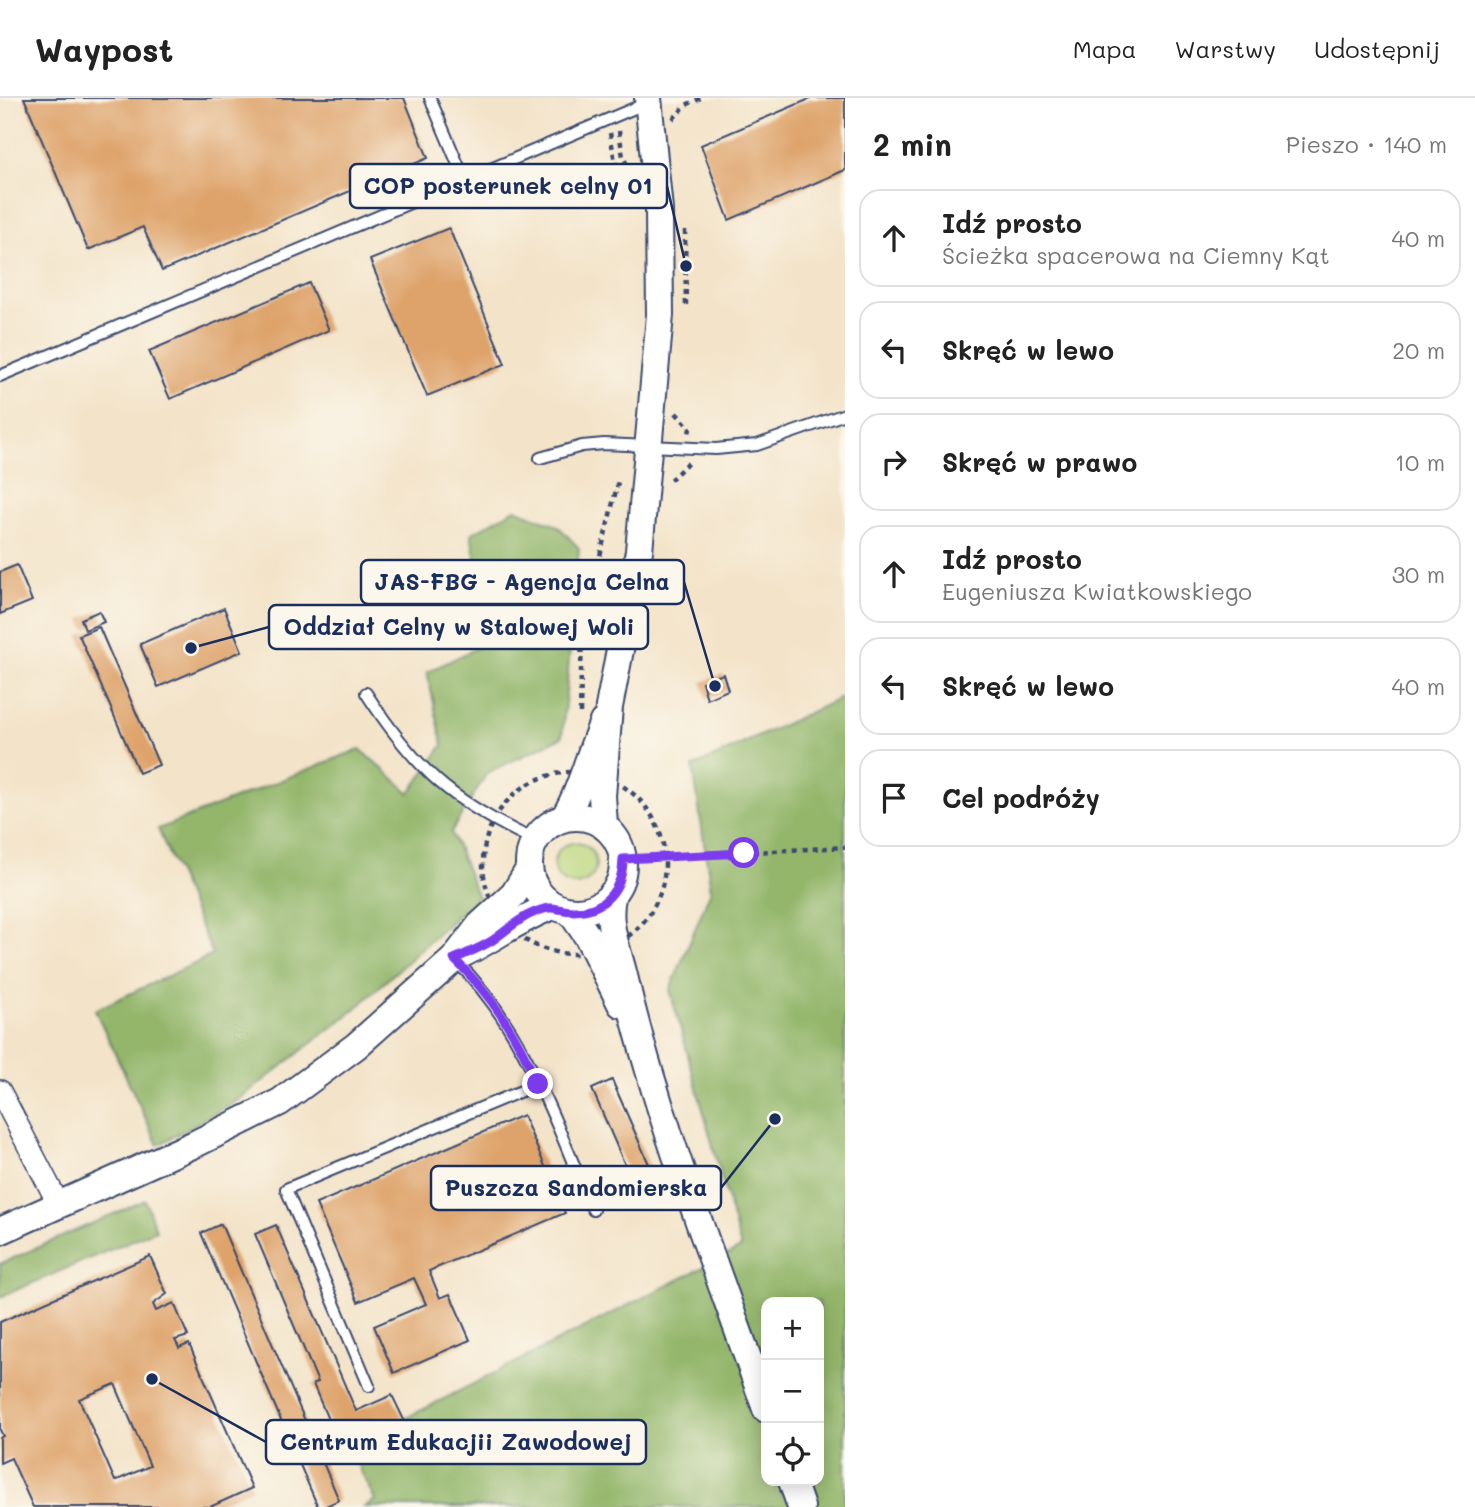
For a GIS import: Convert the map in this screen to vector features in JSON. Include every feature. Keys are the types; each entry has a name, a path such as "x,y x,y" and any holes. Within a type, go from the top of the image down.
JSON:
{"street":[{"path":"604,825 594,775 610,707 639,551 660,314 651,99"},
{"path":"564,818 578,794 594,775"},
{"path":"0,1231 197,1143 280,1102 356,1046 454,959 491,941 494,913 514,894 528,871 534,840 542,830 564,818 578,816 604,825 613,835 623,859 623,871 609,910 610,927 605,948"},
{"path":"528,871 541,897 580,922 605,948 761,1395"},
{"path":"494,913 531,914 561,908 586,910 601,904 613,893"},
{"path":"0,1091 59,1205"},
{"path":"794,1486 801,1507"}],"lane":[{"path":"430,98 466,181"},
{"path":"0,376 466,181 651,99"},
{"path":"540,458 593,445 716,449 757,445 845,414"},
{"path":"366,693 419,764 459,800 493,821 534,840"},
{"path":"454,959 470,974 513,1029 593,1210"},
{"path":"369,1386 285,1189 538,1084"}],"path":[{"path":"608,120 615,162 632,197 657,194"},
{"path":"594,775 635,796 650,813 660,834 665,856 663,879 657,902 644,921 605,948 567,954 551,952 528,942 494,913 484,882 482,861 485,840 493,821 507,801 525,786 547,776 594,775"},
{"path":"623,859 844,847"}],"green space":[{"path":"515,509 558,526 579,548 562,737 487,773 451,832 478,897 354,1010 237,1101 158,1145 95,1010 213,955 158,829 360,749 410,793 443,745 427,672 487,643 515,595 479,578 471,534"},
{"path":"845,696 845,1507 364,1507 375,1500 349,1447 741,1248 670,990 711,890 693,767"},
{"path":"575,843 590,849 596,864 590,879 575,885 560,879 554,864 560,849"},
{"path":"145,1200 156,1230 0,1297 0,1264"}],"building":[{"path":"24,98 404,98 428,158 162,271 143,227 88,250"},
{"path":"812,98 845,98 845,170 729,220 701,145"},
{"path":"449,228 505,364 427,396 370,260"},
{"path":"309,283 329,330 170,399 149,351"},
{"path":"17,565 32,601 0,614 0,572"},
{"path":"224,608 242,651 158,687 140,644"},
{"path":"99,611 104,622 85,630 81,619"},
{"path":"99,627 159,765 139,773 79,635"},
{"path":"723,674 728,690 707,699 702,682"},
{"path":"612,1080 655,1178 634,1186 592,1089"},
{"path":"523,1115 565,1213 429,1271 440,1298 450,1294 470,1340 394,1373 374,1326 426,1304 414,1278 358,1302 316,1204"},
{"path":"221,1224 339,1500 324,1507 318,1507 201,1233"},
{"path":"276,1225 356,1411 392,1395 404,1420 340,1448 313,1384 318,1382 255,1234"},
{"path":"150,1256 167,1294 153,1304 156,1311 174,1303 188,1336 175,1340 179,1348 189,1344 252,1488 210,1507 33,1507 11,1458 0,1463 0,1438 3,1436 0,1430 0,1322","holes":["115,1384 150,1466 115,1481 79,1399"]}],"place":[{"name":"COP posterunek celny 01","path":"686,266"},
{"name":"Oddział Celny w Stalowej Woli","path":"191,648"},
{"name":"JAS-FBG - Agencja Celna","path":"715,686"},
{"name":"Puszcza Sandomierska","path":"775,1119"},
{"name":"Centrum Edukacjii Zawodowej","path":"152,1379"}],"route":[{"path":"538,1084 513,1029 470,974 454,959 491,941 531,914 553,906 570,911 586,910 601,904 619,883 623,859 744,853"}]}
